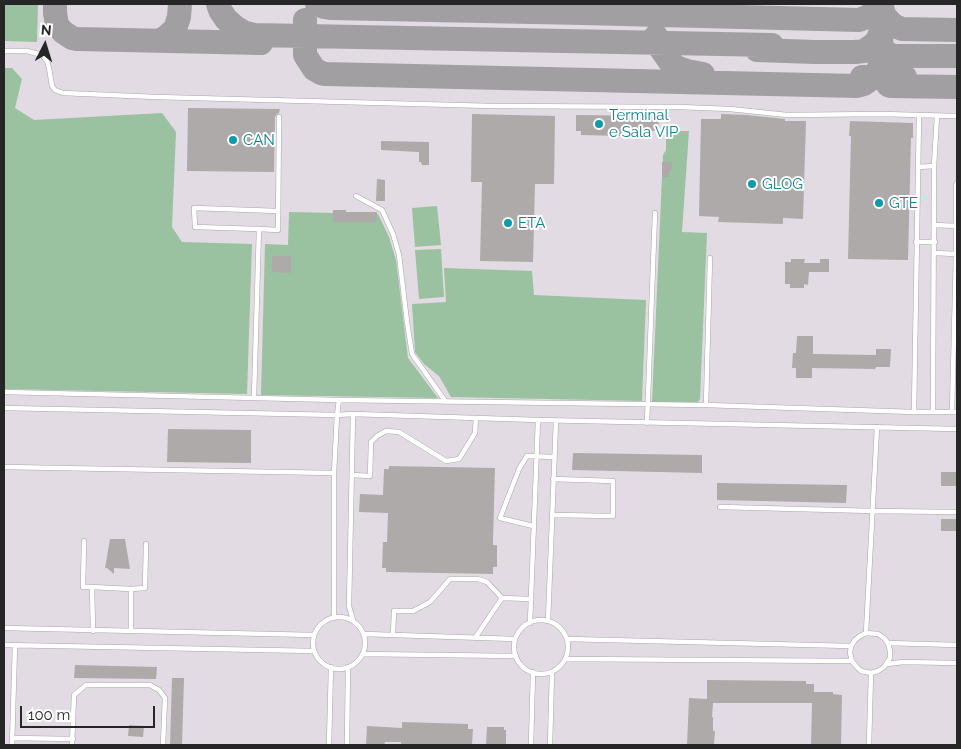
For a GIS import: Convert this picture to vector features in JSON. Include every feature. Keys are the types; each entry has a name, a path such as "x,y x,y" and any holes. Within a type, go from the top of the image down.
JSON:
{"lane":[{"path":"4,51 27,51 42,56 47,61 52,86 63,93 492,106 679,107 730,109 787,115 882,114 957,116"},
{"path":"914,412 919,115"},
{"path":"933,412 934,166 937,116"},
{"path":"278,211 194,208 195,227 278,230 279,117"},
{"path":"918,167 934,166"},
{"path":"4,392 446,402 706,405 955,412 957,183"},
{"path":"356,196 382,210 393,234 399,256 412,354 446,402"},
{"path":"647,423 654,213"},
{"path":"934,225 957,226"},
{"path":"254,398 259,229"},
{"path":"916,242 934,242"},
{"path":"934,253 957,254"},
{"path":"706,405 710,258"},
{"path":"334,618 334,473 339,400"},
{"path":"4,408 353,414 556,421 957,429"},
{"path":"353,414 350,606 353,620"},
{"path":"352,475 370,476 371,442 386,431 399,432 446,461 459,459 476,432 476,418"},
{"path":"530,623 538,420"},
{"path":"548,621 556,421"},
{"path":"866,633 877,427"},
{"path":"533,526 500,518 519,469 527,456 554,457"},
{"path":"4,467 334,473"},
{"path":"552,515 613,516 613,481 553,479"},
{"path":"720,507 957,512"},
{"path":"84,542 83,587 145,588 146,544"},
{"path":"393,635 394,611 413,611 430,602 450,579 478,579 487,582 502,598 530,599"},
{"path":"92,587 93,631"},
{"path":"131,588 131,632"},
{"path":"474,638 502,598"},
{"path":"346,618 353,620 360,626 364,634 365,645 363,654 348,667 336,669 327,666 314,651 314,635 320,625 327,619 346,618"},
{"path":"538,620 548,621 556,624 563,631 567,639 568,650 566,659 556,670 547,674 538,674 529,671 519,663 514,648 515,639 522,628 530,623 538,620"},
{"path":"4,628 314,635"},
{"path":"866,633 878,634 888,643 890,658 887,664 878,671 871,673 861,671 852,661 851,646 855,640 866,633"},
{"path":"364,634 515,639"},
{"path":"567,639 851,646"},
{"path":"888,643 957,645"},
{"path":"4,645 314,651"},
{"path":"12,745 14,645"},
{"path":"363,654 516,656"},
{"path":"566,659 852,661"},
{"path":"887,664 903,662 957,663"},
{"path":"329,745 331,667"},
{"path":"347,745 348,667"},
{"path":"532,745 533,672"},
{"path":"550,745 552,672"},
{"path":"869,745 871,673"},
{"path":"72,745 74,696 86,685 150,685 160,690 165,698 163,745"},
{"path":"12,738 72,739"}],"shaded area":[{"path":"4,4 957,4 957,745 4,745"}],"green space":[{"path":"4,4 38,4 37,42 4,41"},
{"path":"4,68 12,68 22,79 15,108 34,120 162,113 176,132 172,227 182,242 252,244 247,394 4,389"},
{"path":"666,131 689,131 682,232 707,233 700,399 697,403 692,404 652,402 663,155 666,150"},
{"path":"437,206 441,245 415,247 412,208"},
{"path":"289,212 378,214 389,237 396,260 408,358 438,398 261,395 265,244 288,245"},
{"path":"441,249 444,297 419,299 415,250"},
{"path":"444,268 532,271 534,295 646,300 642,401 451,397 439,376 424,364 415,352 412,304 446,302"}],"building":[{"name":"CAN","path":"188,108 280,109 275,117 274,172 187,171"},
{"name":"ETA","path":"472,114 555,116 554,184 535,184 533,262 480,261 482,182 471,182"},
{"name":"GLOG","path":"721,114 785,119 785,121 806,121 803,219 783,218 783,224 718,222 719,217 699,216 701,119 721,119"},
{"path":"576,115 652,116 652,118 659,118 658,131 634,133 631,136 620,134 620,136 581,135 581,131 576,131"},
{"name":"GTE","path":"850,121 913,123 908,260 848,259"},
{"path":"381,141 429,142 429,165 422,165 419,162 419,152 381,150"},
{"path":"662,162 672,162 672,170 670,170 669,177 662,177"},
{"path":"377,179 385,180 385,201 376,201"},
{"path":"333,210 377,212 376,222 333,222"},
{"path":"272,256 291,256 291,273 272,272"},
{"path":"791,259 805,259 804,263 820,263 820,259 829,259 829,272 809,272 808,285 804,284 804,288 790,288 790,284 785,284 785,262 791,262"},
{"path":"797,336 813,336 813,354 876,355 876,349 891,349 890,367 876,367 875,369 812,368 812,378 796,378 796,368 792,368 793,353 796,353"},
{"path":"168,429 251,430 251,463 167,462"},
{"path":"573,453 702,455 702,473 572,470"},
{"path":"389,466 495,468 493,545 497,545 497,567 493,567 493,574 386,572 386,568 382,568 383,542 387,542 388,513 359,512 360,494 383,495 384,469 389,469"},
{"path":"941,472 957,472 957,486 941,486"},
{"path":"717,483 847,485 846,503 717,500"},
{"path":"941,519 957,519 957,531 941,531"},
{"path":"110,539 125,539 130,569 114,568 114,574 105,568"},
{"path":"75,665 157,667 156,679 74,678"},
{"path":"172,678 184,678 182,745 170,745"},
{"path":"707,680 806,681 806,684 814,684 814,692 833,692 833,694 842,695 841,745 811,745 812,703 713,703 714,745 687,745 689,698 707,699"},
{"path":"402,722 468,724 468,729 473,729 472,745 401,745 401,742 385,742 384,745 366,745 367,726 402,728"},
{"path":"129,725 144,726 143,737 128,736"},
{"path":"487,727 504,727 504,730 506,730 506,745 486,745"}],"taxiway":[{"path":"55,4 57,25 63,32 77,39 261,43"},
{"path":"160,41 175,29 179,17 180,4"},
{"path":"218,4 226,19 235,27 243,32 254,35 772,45"},
{"path":"317,4 330,8 859,20 874,12 879,4"},
{"path":"305,20 305,55 314,69 325,74 857,86 871,79 876,74 881,63 882,4"},
{"path":"882,7 884,15 890,22 902,29 957,30"},
{"path":"757,50 864,51 874,44 881,31"},
{"path":"656,36 661,49 670,62 678,68 703,74"},
{"path":"881,46 887,53 894,56 957,56"},
{"path":"862,77 905,77"},
{"path":"888,85 957,87"}],"place":[{"name":"Terminal e Sala VIP","path":"599,124"},
{"name":"CAN","path":"233,140"},
{"name":"GLOG","path":"752,184"},
{"name":"GTE","path":"879,203"},
{"name":"ETA","path":"508,223"}]}
